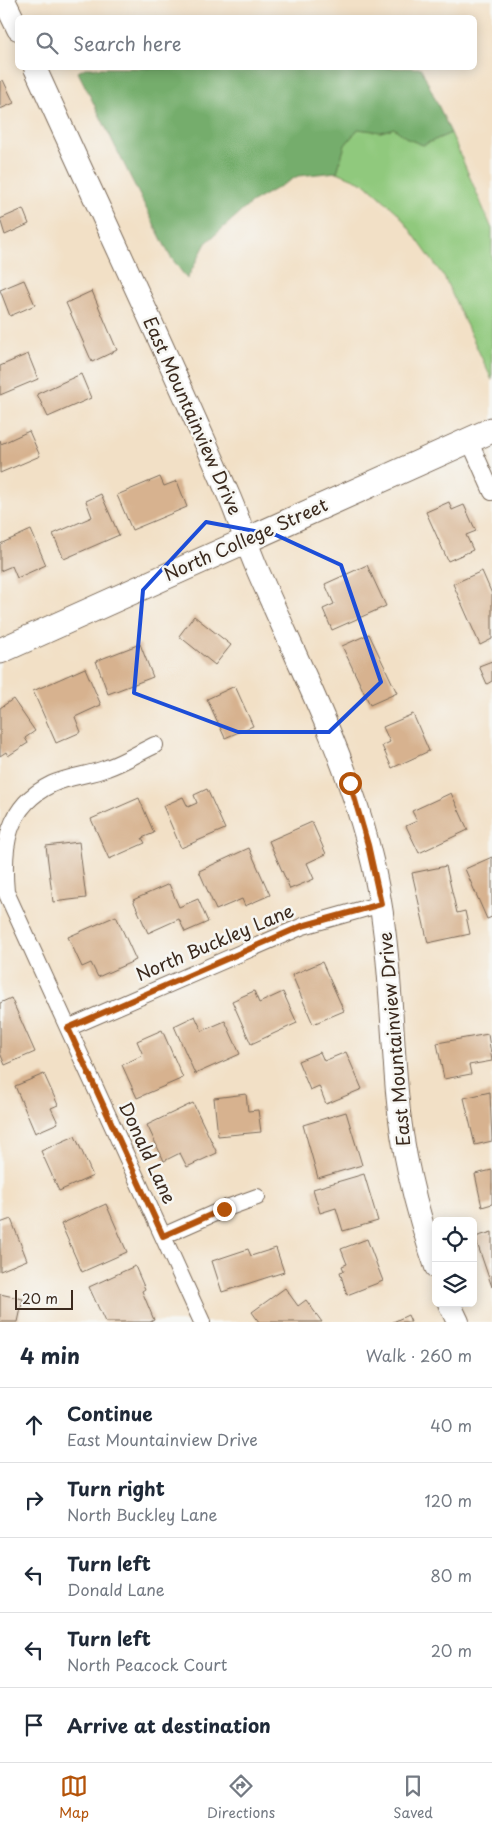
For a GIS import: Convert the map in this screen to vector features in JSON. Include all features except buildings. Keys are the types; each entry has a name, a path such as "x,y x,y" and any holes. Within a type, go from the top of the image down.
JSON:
{"main road":[{"name":"North College Street","path":"0,651 492,430"}],"street":[{"path":"4,0 15,23"},
{"name":"East Mountainview Drive","path":"36,70 225,487 350,783 368,845 381,904 390,968 397,1095 408,1170 424,1233 434,1262"},
{"path":"469,440 492,492"},
{"name":"Donald Lane","path":"155,745 107,768 52,784 25,803 10,827 3,859 6,892 202,1322"},
{"name":"North Buckley Lane","path":"68,1028 302,926 381,904"},
{"path":"163,1236 224,1209 257,1197"},
{"path":"451,1307 458,1322"}],"highlighted area":[{"path":"206,522 276,535 341,565 381,682 329,732 238,732 134,693 143,590"}],"green space":[{"path":"82,70 422,70 451,133 423,145 408,139 394,128 381,132 358,129 345,145 337,172 298,176 251,203 206,243 187,279 170,256 78,72"},
{"path":"394,128 408,139 423,145 451,133 492,229 492,380 444,277 398,213 366,184 337,172 345,145 358,129 381,132"}],"route":[{"path":"224,1209 163,1236 68,1028 302,926 381,904 368,845 350,783"}]}
